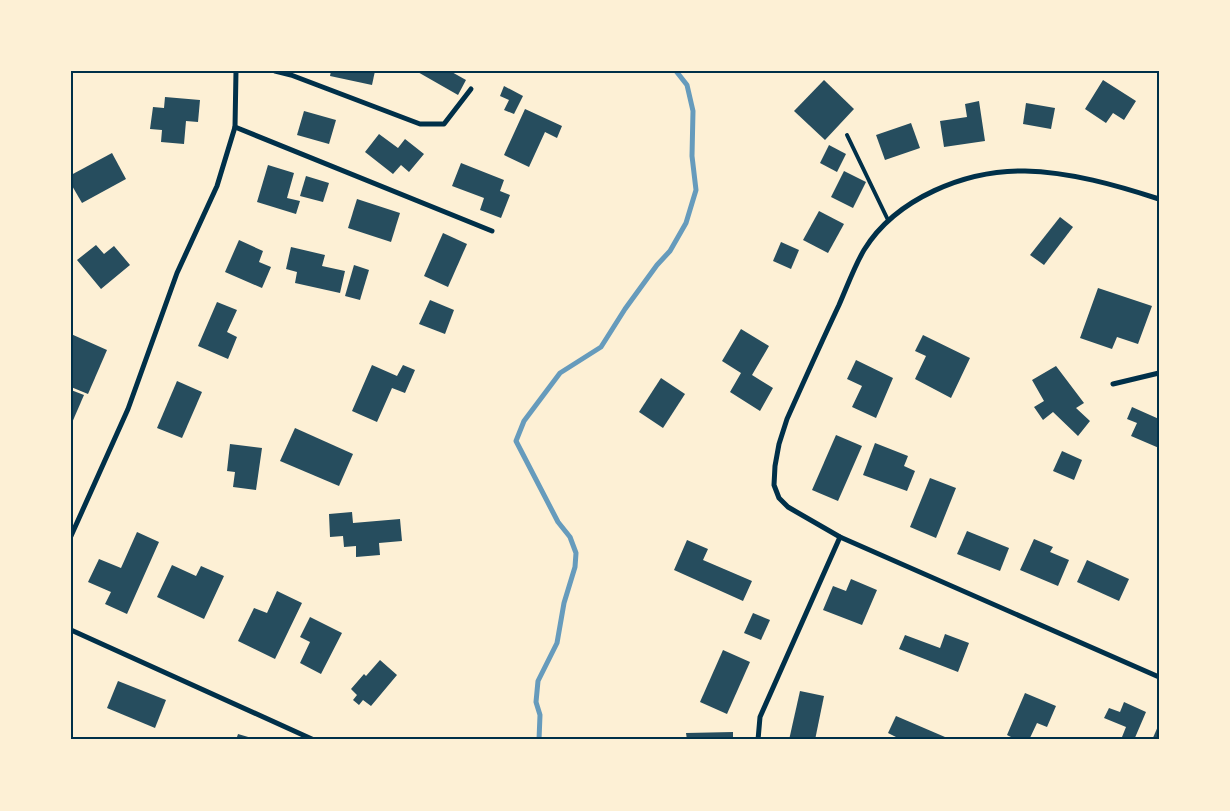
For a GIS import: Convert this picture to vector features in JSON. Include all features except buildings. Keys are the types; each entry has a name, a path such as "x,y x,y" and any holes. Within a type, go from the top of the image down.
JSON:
{"street":[{"path":"71,536 128,409 177,273 217,186 235,127 236,71"},
{"path":"275,71 292,75 420,124 444,124 470,89"},
{"path":"235,127 492,232"},
{"path":"1159,199 1134,191 1073,177 1025,171 987,174 946,186 906,207 888,220 864,250 786,419 779,444 774,485 779,498 788,507 840,538 1159,677"},
{"path":"1113,384 1159,373"},
{"path":"758,740 760,716 840,538"},
{"path":"71,630 314,740"}],"lane":[{"path":"847,135 888,220"}],"waterway":[{"path":"539,740 540,715 536,702 538,681 557,643 564,603 575,567 576,553 570,537 558,522 516,441 524,421 560,373 601,347 625,309 657,265 670,251 686,223 696,190 692,156 693,111 687,85 676,71"}]}
